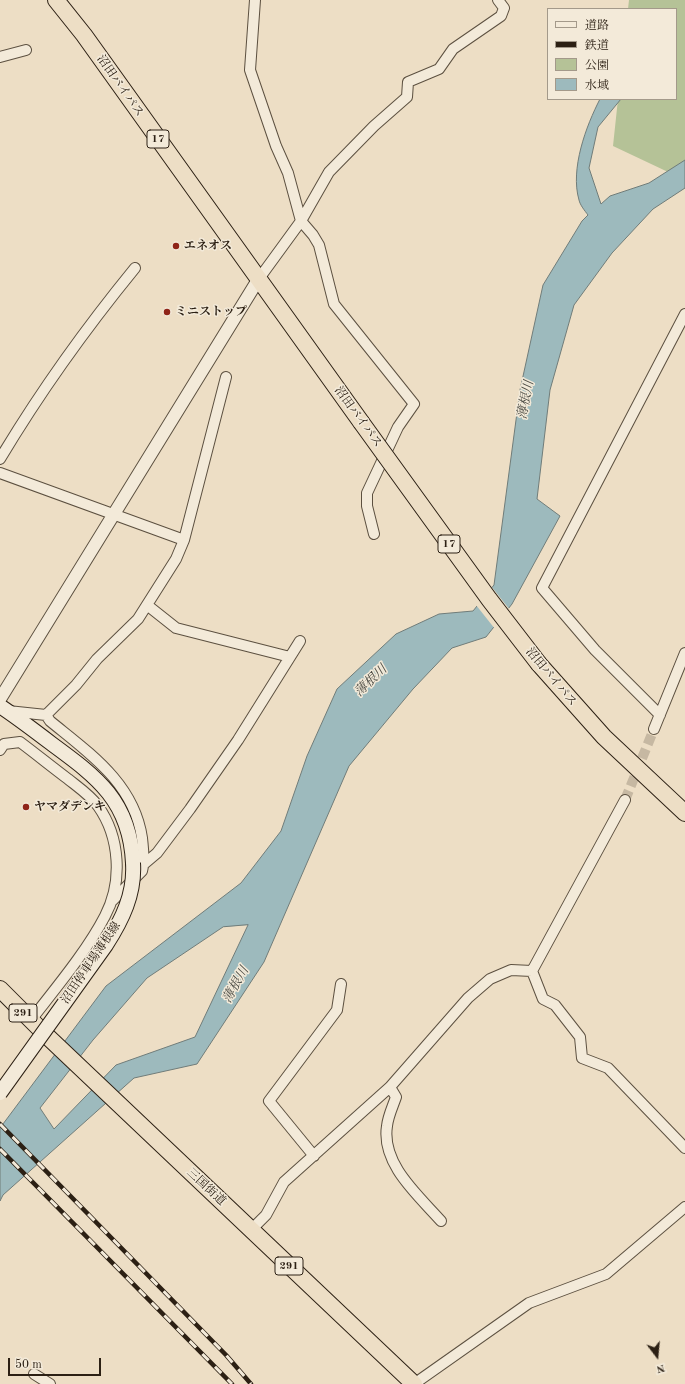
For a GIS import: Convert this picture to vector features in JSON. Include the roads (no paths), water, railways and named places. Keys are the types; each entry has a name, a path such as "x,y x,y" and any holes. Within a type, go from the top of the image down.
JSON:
{"highway":[{"name":"沼田バイパス","path":"56,0 84,35 258,280 489,599 539,664 604,737 685,813"},
{"name":"三国街道","path":"0,989 47,1036 411,1383"}],"main road":[{"name":"沼田停車場薄根線","path":"0,1093 106,946 121,920 138,863 130,843 123,818 103,784 87,769 4,709"}],"street":[{"path":"254,0 250,70 276,146 288,173 301,221 314,235 319,245 334,304 414,404 398,427 367,493 367,506 374,534"},
{"path":"0,699 115,516 258,280 301,221 329,172 374,126 407,97 408,82 439,69 454,49 501,16 504,8 498,0"},
{"path":"0,57 26,50"},
{"path":"0,459 16,432 85,333 135,268"},
{"path":"660,715 595,650 542,588 684,318"},
{"path":"46,714 76,685 97,659 138,619 176,559 184,540 226,377"},
{"path":"0,473 184,540"},
{"path":"147,604 176,628 290,657"},
{"path":"138,863 157,853 190,809 238,740 300,641"},
{"path":"654,729 685,653"},
{"path":"4,709 46,714"},
{"path":"46,714 50,721 105,766 119,782 135,813 140,829 138,863 142,871 111,902"},
{"path":"0,750 4,744 20,742 87,794 98,806 112,835 116,852 118,870 111,902 105,916 78,957 31,1020"},
{"path":"625,800 532,971 543,999 555,1006 580,1037 582,1058 608,1068 685,1148"},
{"path":"251,1230 266,1215 284,1182 390,1087 468,998 490,979 511,970 532,971"},
{"path":"314,1156 269,1101 337,1010 341,984"},
{"path":"390,1087 396,1097 387,1126 387,1146 397,1170 441,1221"},
{"path":"411,1383 529,1303 606,1274 685,1207"},
{"path":"34,1374 50,1384"}],"water":[{"name":"薄根川","path":"600,100 620,100 598,127 589,168 601,204 610,196 649,183 685,160 685,188 653,209 612,253 574,305 550,390 537,499 560,516 512,604 486,637 452,648 413,689 349,766 264,962 197,1064 134,1078 3,1195 0,1201 0,1128 106,986 241,883 281,831 307,756 337,689 396,634 439,614 473,611 494,585 520,390 543,285 582,221 588,215 581,206 579,200 577,175 581,148","holes":["248,925 195,1037 116,1065 54,1129 40,1108 93,1040 147,978 223,927"]}],"tunnel":[{"path":"625,800 654,729"}],"railway":[{"path":"0,1124 226,1355 251,1384"},
{"path":"0,1149 232,1384"}],"place":[{"name":"エネオス","path":"176,246"},
{"name":"ミニストップ","path":"167,312"},
{"name":"ヤマダデンキ","path":"26,807"}]}
